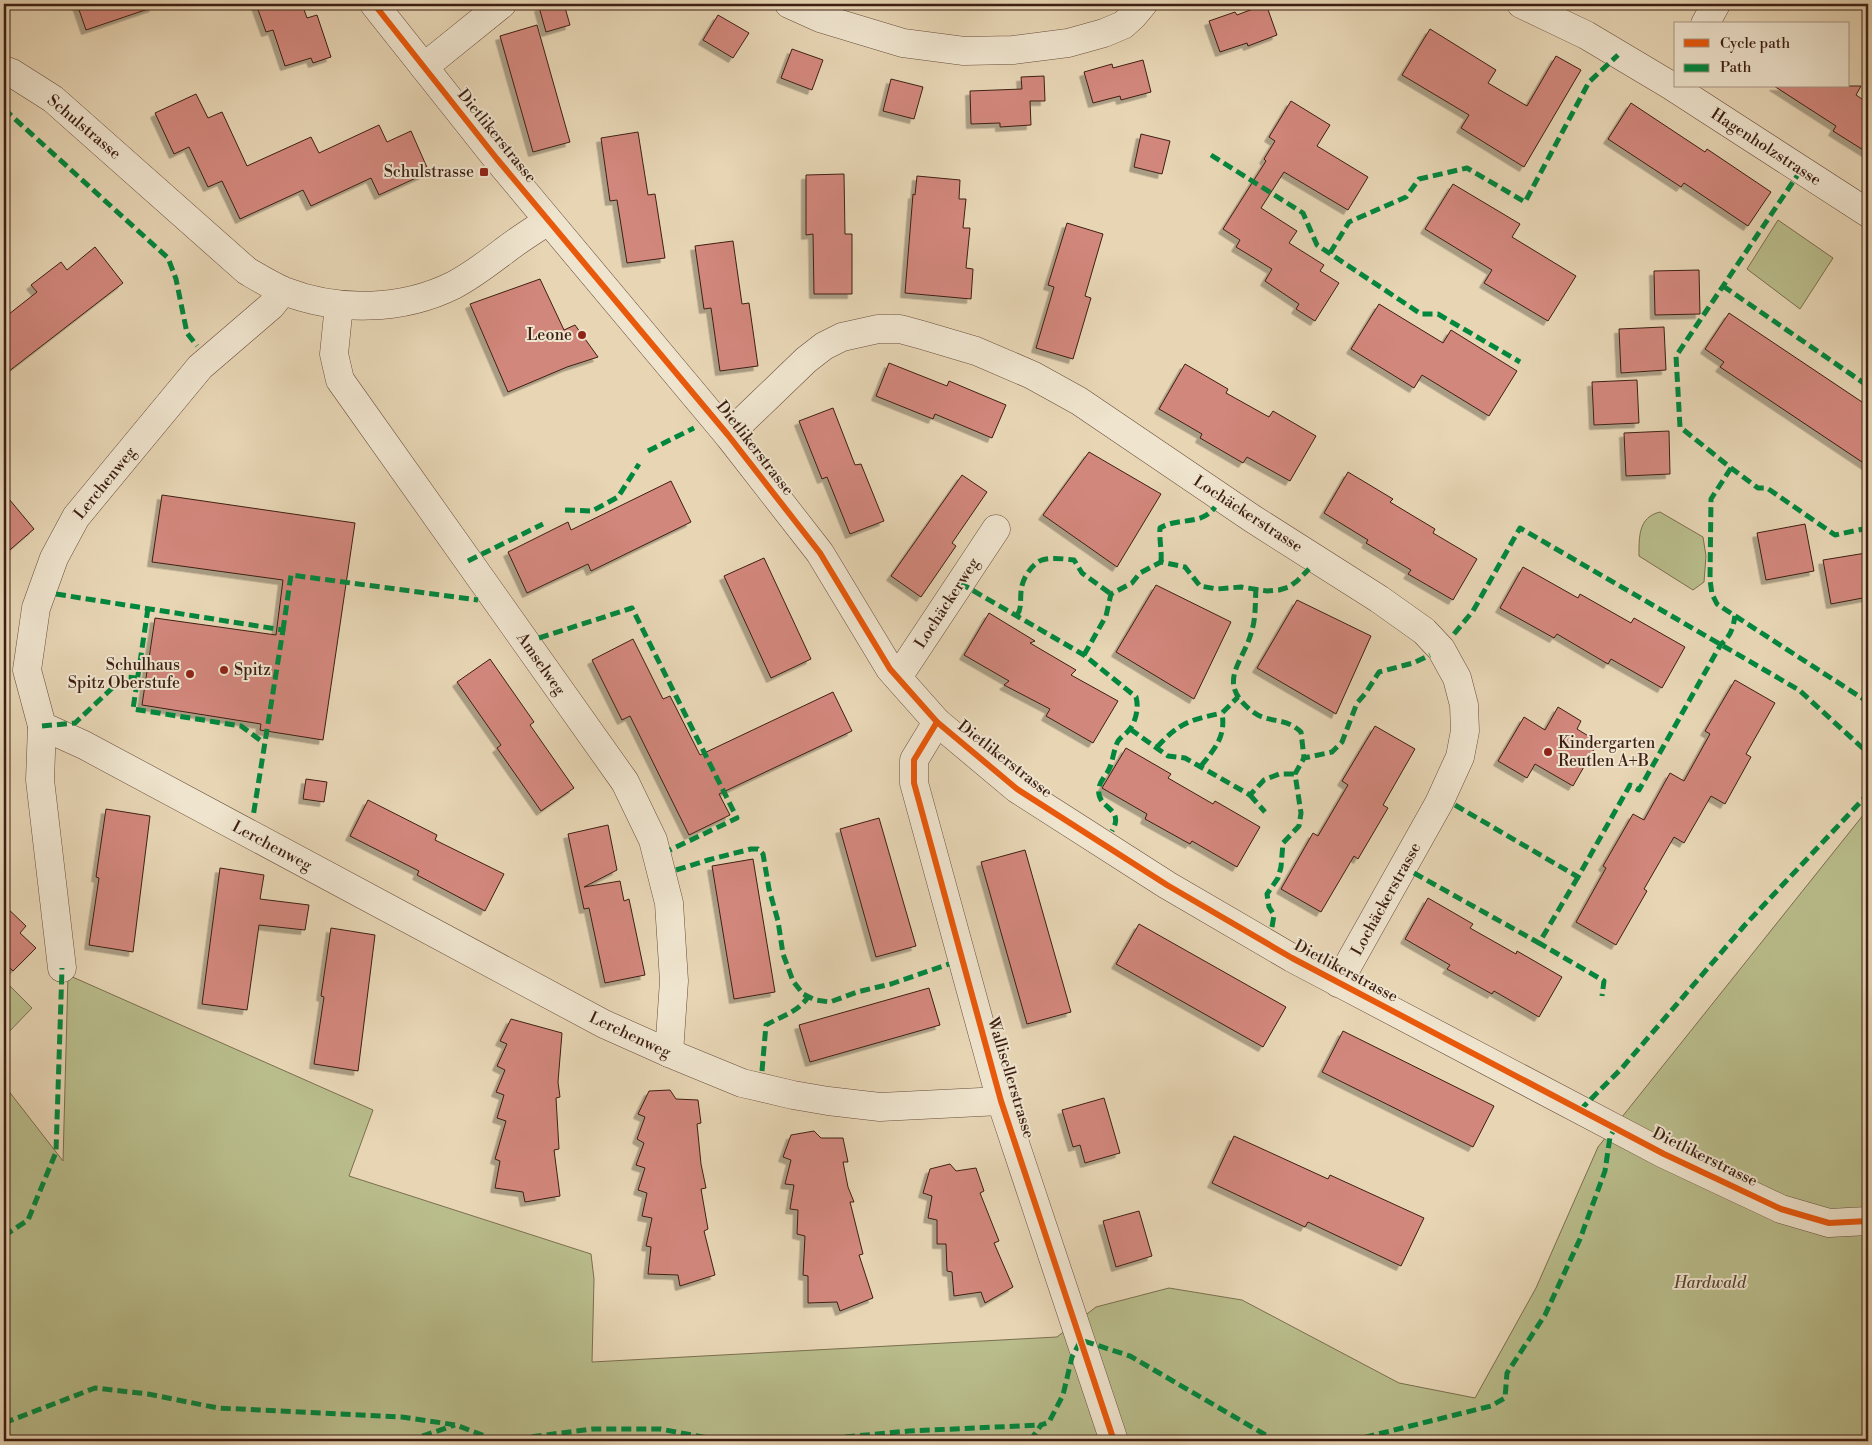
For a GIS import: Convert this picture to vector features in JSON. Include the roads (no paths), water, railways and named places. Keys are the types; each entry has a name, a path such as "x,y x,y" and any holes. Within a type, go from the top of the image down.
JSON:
{"street":[{"name":"Dietlikerstrasse","path":"374,4 548,221 728,435 820,553 890,668 937,722 1017,789 1167,885 1292,958 1664,1154 1781,1209 1828,1223 1868,1221"},
{"path":"424,67 502,4"},
{"path":"789,4 820,18 903,43 964,51 1013,50 1068,43 1104,33 1123,25 1134,16 1143,4"},
{"name":"Hagenholzstrasse","path":"1521,4 1673,80"},
{"path":"1706,22 1716,4"},
{"name":"Schulstrasse","path":"4,70 53,99 247,271 283,290 312,300 339,305 374,306 430,295 454,285 482,269 505,250 548,221"},
{"name":"Hagenholzstrasse","path":"1685,88 1868,214"},
{"name":"Lerchenweg","path":"283,290 271,306 200,367 76,517 54,558 36,608 27,670 42,726 92,750 604,1024 669,1053 752,1086 828,1102 880,1107 1001,1101"},
{"name":"Amselweg","path":"339,305 334,354 340,380 625,782 653,840 669,903 674,980 669,1053"},
{"name":"Lochäckerstrasse","path":"728,435 806,360 824,346 842,337 878,329 900,330 922,335 984,355 1032,376 1079,401 1253,519 1379,599 1424,631 1441,649 1457,678 1464,705 1465,731 1460,757 1439,803 1338,983"},
{"name":"Lochäckerweg","path":"898,677 996,530"},
{"name":"Wallisellerstrasse","path":"937,722 914,760 914,783 1001,1101 1114,1441"},
{"path":"42,726 40,780 62,968"}],"place":[{"name":"Schulstrasse","path":"484,172"},
{"name":"Leone","path":"582,335"},
{"name":"Spitz","path":"224,670"},
{"name":"Schulhaus Spitz Oberstufe","path":"190,674"},
{"name":"Kindergarten Reutlen A+B","path":"1548,752"}],"park label":[{"name":"Hardwald","path":"1710,1283"}]}
